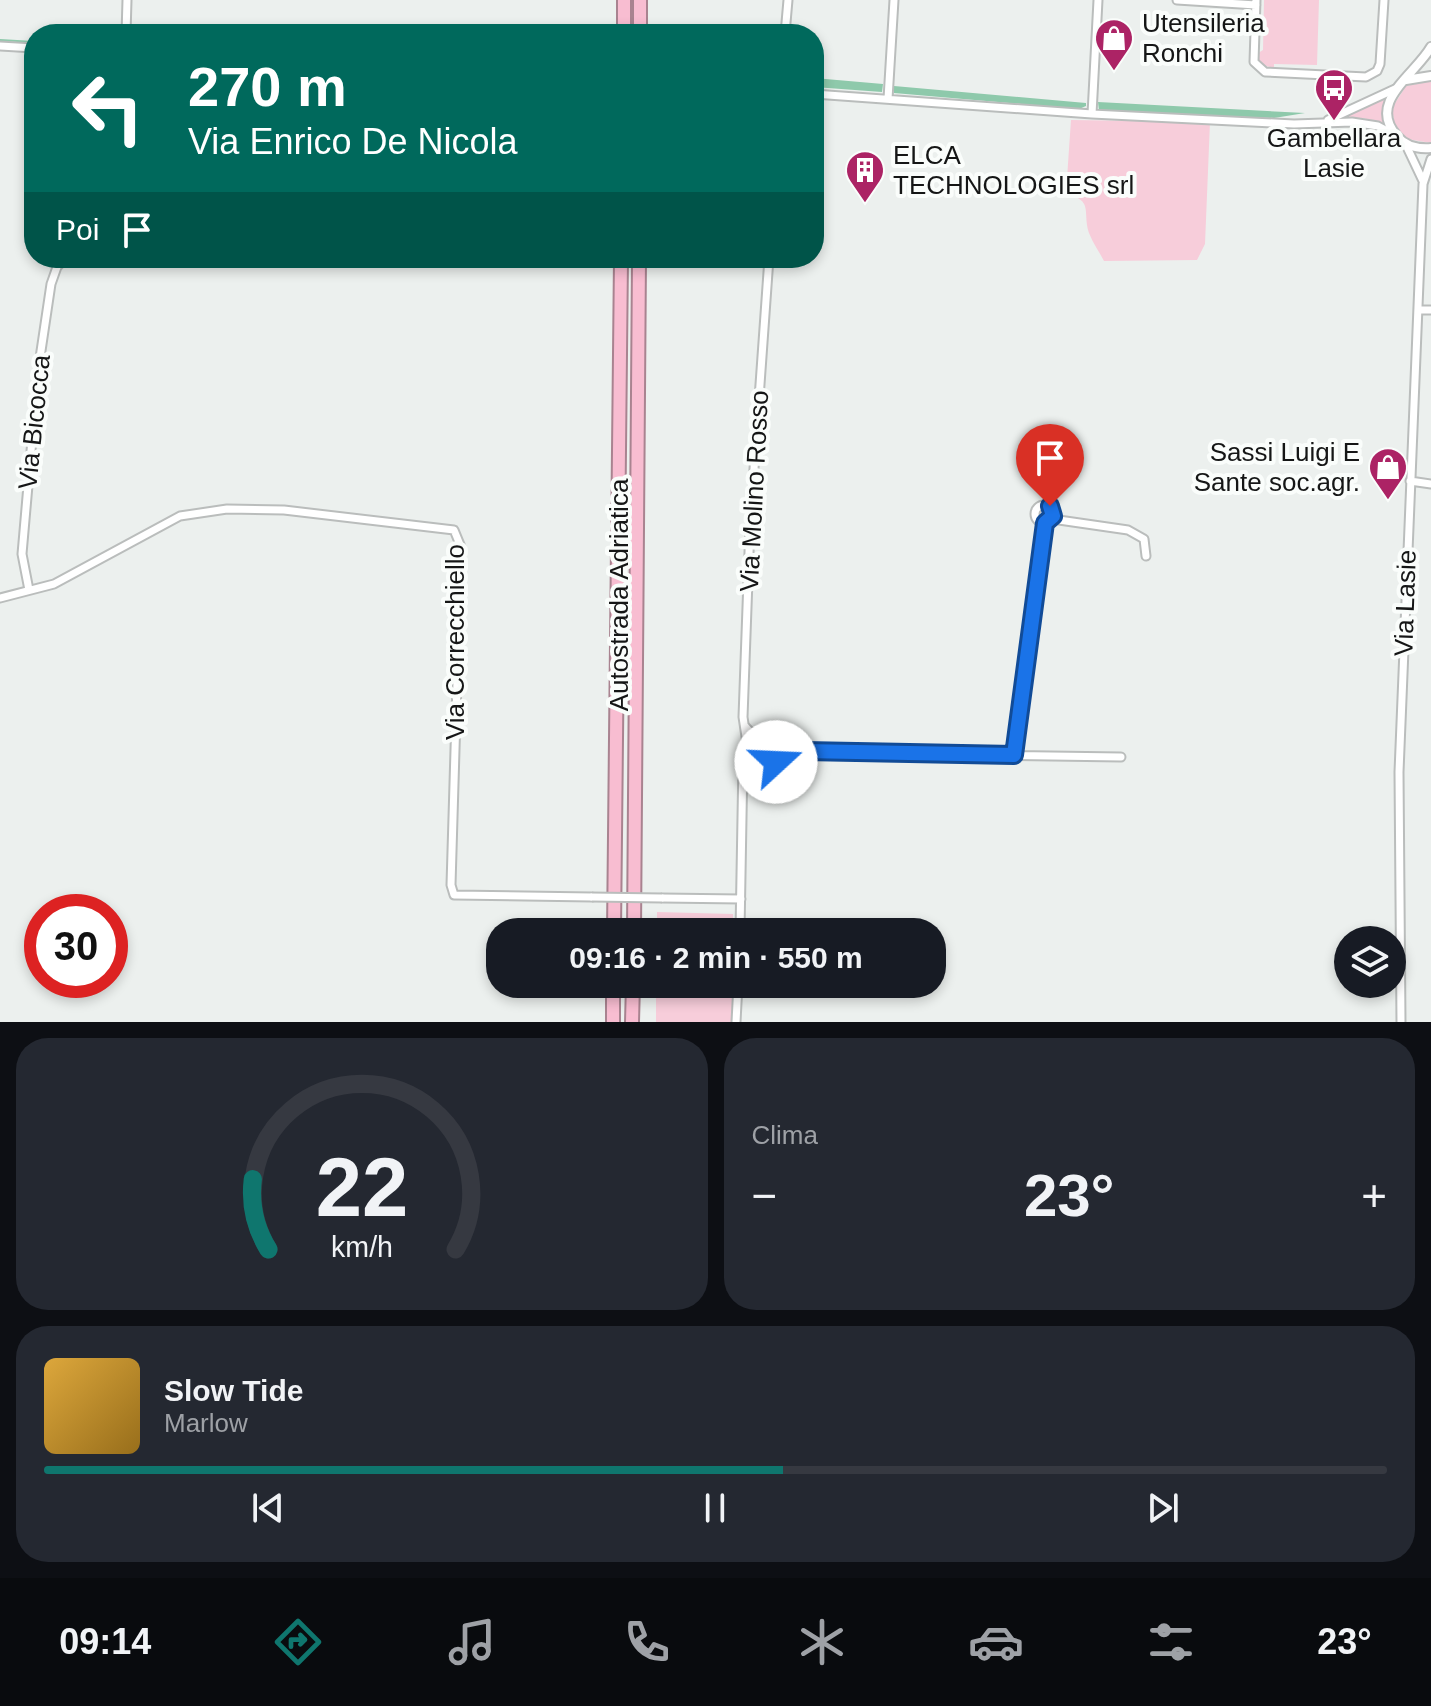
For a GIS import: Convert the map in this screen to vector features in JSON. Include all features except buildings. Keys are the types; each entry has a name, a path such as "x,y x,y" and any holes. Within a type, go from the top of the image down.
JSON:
{"highway":[{"path":"624,0 624,24"},
{"path":"640,0 640,24"},
{"name":"Autostrada Adriatica","path":"614,918 621,268"},
{"name":"Autostrada Adriatica","path":"634,918 639,268"},
{"path":"613,998 613,1022"},
{"path":"632,1022 633,998"}],"street":[{"path":"126,24 127,0"},
{"path":"786,24 788,0"},
{"path":"888,99 894,0"},
{"path":"1092,114 1098,0"},
{"path":"1177,0 1256,2 1254,62 1258,68 1366,77 1377,71 1380,64 1384,0"},
{"path":"0,46 24,47"},
{"path":"1322,122 1395,89 1431,47"},
{"path":"1405,80 1431,76"},
{"path":"1395,89 1387,112 1395,135"},
{"path":"824,95 1092,114 1294,124 1367,124 1395,135"},
{"name":"Via Lasie","path":"1395,135 1405,143 1416,160 1423,184"},
{"name":"Via Lasie","path":"1405,143 1431,148"},
{"name":"Via Lasie","path":"1401,1022 1399,772 1423,184 1431,159"},
{"name":"Via Bicocca","path":"29,590 22,554 38,371 51,284 57,268"},
{"name":"Via Molino Rosso","path":"748,750 744,724 751,497 768,268"},
{"path":"1418,310 1431,310"},
{"path":"1410,481 1431,484"},
{"name":"Via Correcchiello","path":"0,598 54,584 97,563 142,533 180,516 227,509 334,514 454,530 461,547 451,885 454,895 741,899"},
{"path":"1014,755 1048,521 1128,530 1144,539 1146,556"},
{"path":"744,724 770,750 775,767"},
{"path":"740,918 743,765 748,750 758,746 796,752 1121,757"},
{"path":"742,790 769,776 775,767 796,752"},
{"path":"743,765 748,775 759,779"},
{"path":"736,1022 737,998"}],"shaded area":[{"path":"1264,0 1319,0 1317,65 1274,64 1274,68 1258,64 1255,55 1263,50"},
{"path":"824,79 883,84 882,92 824,88"},
{"path":"1431,81 1431,143 1407,139 1395,126 1392,108 1406,86"},
{"path":"894,86 1086,103 1086,106 1079,109 894,93"},
{"path":"1386,96 1386,125 1363,118 1339,119"},
{"path":"1098,102 1305,113 1274,118 1099,111"},
{"path":"1071,120 1210,122 1205,244 1197,260 1104,261 1089,234 1084,204 1066,193"},
{"path":"657,912 733,914 733,918 657,918"},
{"path":"656,998 732,998 732,1022 656,1022"}],"waterway":[{"path":"0,40 24,41"}],"place":[{"name":"Utensileria Ronchi","path":"1114,72"},
{"name":"Gambellara Lasie","path":"1334,122"},
{"name":"ELCA TECHNOLOGIES srl","path":"865,204"},
{"name":"Sassi Luigi E Sante soc.agr.","path":"1388,501"}],"route":[{"path":"776,762 775,767 796,752 804,751 1014,755 1045,523 1053,516 1050,506"}]}
